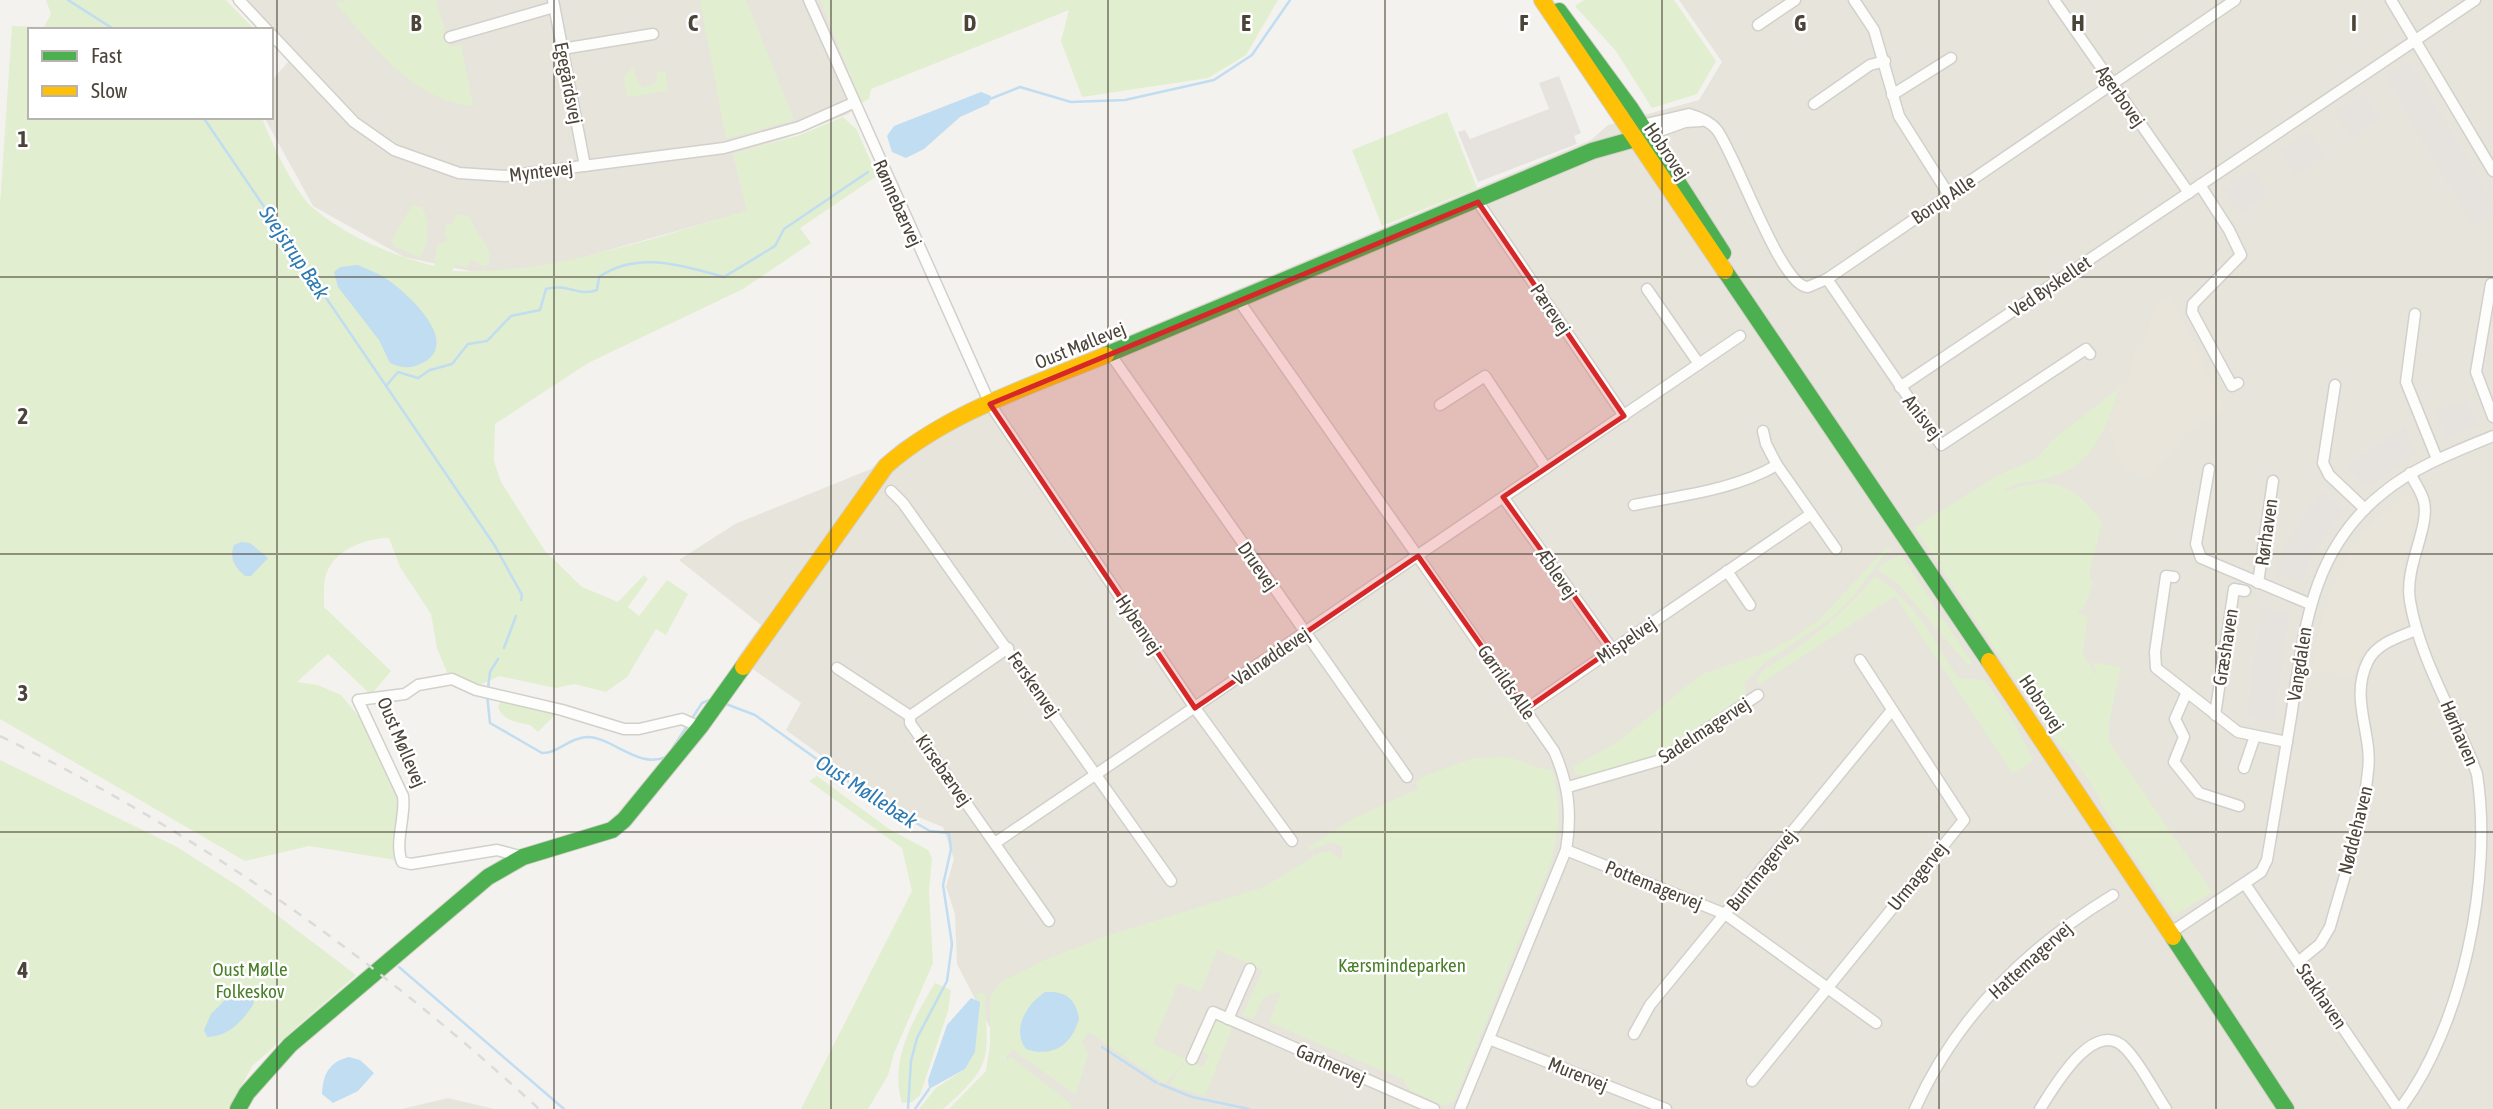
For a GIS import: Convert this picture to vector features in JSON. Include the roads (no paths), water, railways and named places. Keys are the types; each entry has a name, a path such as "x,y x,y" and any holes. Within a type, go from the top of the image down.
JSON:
{"street":[{"path":"239,0 265,28"},
{"name":"Rønnebærvej","path":"809,0 990,404"},
{"name":"Hobrovej","path":"1542,0 1638,132"},
{"name":"Hobrovej","path":"1551,0 1760,323 2286,1109"},
{"path":"1758,25 1795,0"},
{"path":"1854,0 1874,30 1885,61 1892,95 1911,138 1949,195"},
{"name":"Agerbovej","path":"2054,0 2189,193"},
{"name":"Borup Alle","path":"1638,132 1695,121 1713,126 1793,282 1808,287 1827,279 2112,83 2218,5 2235,0"},
{"path":"2391,0 2491,164"},
{"name":"Ved Byskellet","path":"1900,387 2475,0"},
{"path":"450,37 554,3"},
{"name":"Egegårdsvej","path":"554,3 585,166"},
{"path":"562,49 653,34"},
{"name":"Myntevej","path":"273,36 354,122 394,150 459,173 505,176 724,148 799,127 853,103"},
{"path":"1892,95 1951,58"},
{"path":"1814,104 1870,65 1885,61"},
{"name":"Oust Møllevej","path":"238,1109 270,1065 290,1045 488,877 523,857 612,831 701,727 886,466 901,451 930,432 990,404 1478,202 1592,151 1613,136 1638,132"},
{"path":"2200,185 2230,230 2241,255 2193,304 2192,312 2232,386 2238,383"},
{"name":"Pærevej","path":"1478,202 1624,416"},
{"name":"Anisvej","path":"1827,279 1941,445 2086,349 2090,355"},
{"path":"2491,284 2476,372 2493,417"},
{"path":"1647,289 1699,365"},
{"name":"Gørrilds Alle","path":"1239,301 1554,751 1568,787 1570,826 1566,850 1460,1109"},
{"path":"2416,314 2406,382 2437,459"},
{"name":"Valnøddevej","path":"995,843 1740,336"},
{"name":"Druevej","path":"1111,355 1407,777"},
{"path":"1440,405 1485,376 1546,468"},
{"path":"2336,385 2323,463 2329,475 2365,509"},
{"name":"Hybenvej","path":"990,404 1195,708 1292,841"},
{"path":"1763,431 1777,465 1836,549"},
{"name":"Vangdalen","path":"2170,933 2261,872 2267,860 2309,604 2331,553 2365,509 2410,473 2493,436"},
{"path":"1634,505 1722,488 1755,478 1777,465"},
{"name":"Rørhaven","path":"2209,469 2196,544 2198,552 2207,562 2309,604"},
{"name":"Hørhaven","path":"2399,1109 2446,1030 2463,987 2479,933 2490,850 2486,809 2477,775 2416,629 2409,597 2411,562 2425,514 2424,500 2410,473"},
{"name":"Rørhaven","path":"2258,583 2273,481"},
{"name":"Ferskenvej","path":"891,491 903,503 1008,648 1171,881"},
{"name":"Æblevej","path":"1503,497 1612,649"},
{"name":"Mispelvej","path":"1525,709 1811,514"},
{"path":"1727,571 1750,606"},
{"name":"Græshaven","path":"2174,577 2166,576 2155,652 2156,668 2238,732 2287,742"},
{"name":"Græshaven","path":"2215,715 2234,589 2245,591"},
{"name":"Nøddehaven","path":"2298,962 2320,944 2330,927 2364,799 2369,767 2358,698 2362,676 2369,658 2385,643 2416,629"},
{"name":"Kirsebærvej","path":"1008,648 910,716 910,723 1049,921"},
{"name":"Urmagervej","path":"1752,1081 1964,820 1860,660"},
{"path":"837,668 910,716"},
{"name":"Oust Møllevej","path":"523,857 497,850 411,864 402,862 399,855 405,811 403,796 358,700 405,694 418,685 444,680 562,709 624,729 639,729 682,719 701,727"},
{"name":"Græshaven","path":"2186,694 2175,719 2183,737 2174,762 2199,793 2239,806"},
{"name":"Sadelmagervej","path":"1568,787 1661,760 1758,695"},
{"name":"Buntmagervej","path":"1634,1034 1650,1004 1892,710"},
{"path":"2244,768 2255,736"},
{"name":"Pottemagervej","path":"1566,850 1725,914 1876,1023"},
{"name":"Stakhaven","path":"2245,884 2399,1109"},
{"name":"Hattemagervej","path":"1916,1109 1967,1022 1999,984 2072,920 2113,895"},
{"path":"1192,1059 1213,1012 1228,1018 1250,969"},
{"name":"Gartnervej","path":"1228,1018 1434,1109"},
{"name":"Murervej","path":"1489,1039 1666,1109"},
{"path":"2040,1109 2084,1049 2104,1040 2113,1040 2126,1049 2166,1109"}],"water":[{"path":"981,92 991,96 989,104 960,117 924,149 906,158 892,152 887,136 894,126"},
{"path":"358,265 381,275 396,286 426,318 437,341 435,352 426,361 408,367 390,363 379,340 338,287 334,272 340,267"},
{"path":"241,542 250,543 268,558 251,576 241,573 233,558 234,545"},
{"path":"236,989 250,992 254,1003 234,1027 222,1034 207,1037 204,1030 211,1014"},
{"path":"1045,992 1059,993 1072,1001 1079,1018 1076,1027 1072,1036 1060,1047 1045,1052 1026,1049 1020,1033 1023,1018 1032,1003"},
{"path":"971,998 980,1002 975,1052 965,1069 929,1089 928,1080 947,1025"},
{"path":"349,1057 360,1060 374,1073 358,1091 333,1103 322,1094 324,1080 328,1070 336,1062"}],"waterway":[{"name":"Svejstrup Bæk","path":"68,0 112,28"},
{"path":"990,99 1020,87 1071,102 1125,100 1214,80 1252,55 1290,0"},
{"name":"Svejstrup Bæk","path":"204,119 495,546 522,595 521,600"},
{"path":"386,386 398,372 418,378 430,370 452,364 468,344 487,341 511,316 540,310 546,289 590,292 597,290 599,277 629,264 645,262 677,265 724,277 775,246 784,229 868,172"},
{"name":"Oust Møllebæk","path":"504,648 516,616"},
{"name":"Oust Møllebæk","path":"488,688 490,672 498,659"},
{"name":"Oust Møllebæk","path":"487,695 490,723 542,753 588,737 646,759 666,757"},
{"name":"Oust Møllebæk","path":"691,720 702,703 712,699"},
{"name":"Oust Møllebæk","path":"726,704 755,715 867,795 930,831 949,833 951,849 943,885 952,944 947,981 917,1038 911,1061 908,1109"},
{"name":"Oust Møllebæk","path":"672,749 687,726"},
{"path":"399,967 564,1109"},
{"path":"1102,1047 1157,1083"},
{"path":"1160,1084 1192,1097 1249,1109"},
{"path":"915,1109 929,1089"}],"railway":[{"path":"0,736 145,814 283,903 414,1001 539,1109"}],"park label":[{"name":"Kærsmindeparken","path":"1402,965"},
{"name":"Oust Mølle Folkeskov","path":"250,980"}]}
